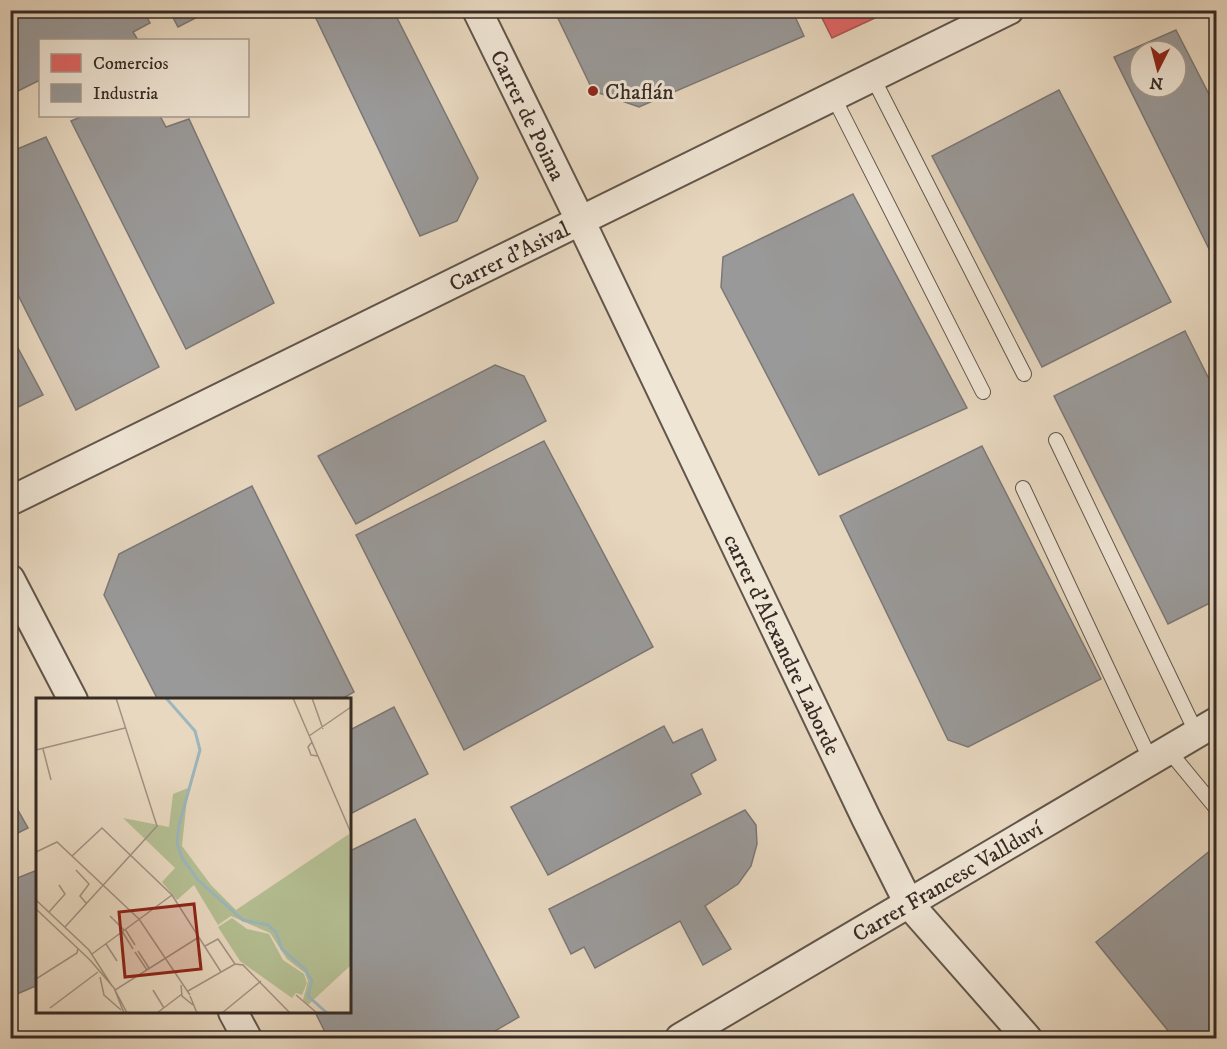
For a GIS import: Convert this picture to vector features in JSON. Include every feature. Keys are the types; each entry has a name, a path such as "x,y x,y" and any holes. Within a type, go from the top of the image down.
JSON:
{"street":[{"name":"Carrer de Poima","path":"477,10 580,220"},
{"name":"Carrer d'Asival","path":"10,501 1009,10"},
{"name":"carrer d'Alexandre Laborde","path":"580,220 909,904 1027,1038"},
{"path":"10,579 72,698"},
{"name":"Carrer Francesc Vallduví","path":"680,1038 1207,728"},
{"path":"234,1013 247,1038"}],"lane":[{"path":"873,78 1024,374"},
{"path":"834,98 983,392"},
{"path":"1056,440 1207,728"},
{"path":"1023,488 1160,756 1216,808"}],"building: Comercios":[{"path":"818,10 892,10 832,38"}],"building: Industria":[{"path":"10,10 143,10 150,23 133,32 137,39 39,39 39,80 10,95"},
{"path":"169,10 211,10 178,27"},
{"path":"312,10 393,10 478,178 457,221 420,236"},
{"path":"554,10 792,10 804,36 639,107 593,91"},
{"path":"1176,30 1181,39 1155,39"},
{"path":"1128,51 1128,85 1114,57"},
{"path":"1188,53 1216,108 1216,263 1135,99 1188,99"},
{"path":"1059,90 1171,302 1042,367 932,156"},
{"path":"81,117 161,117 166,127 189,119 274,303 186,349 71,121"},
{"path":"46,137 159,367 76,410 10,279 10,152"},
{"path":"853,194 967,408 819,475 721,287 723,257"},
{"path":"1185,331 1216,393 1216,600 1168,624 1054,396"},
{"path":"10,333 43,395 10,411"},
{"path":"495,365 524,376 546,421 356,524 318,456"},
{"path":"544,441 653,647 464,750 356,535"},
{"path":"982,446 1101,679 968,747 948,740 840,516"},
{"path":"252,486 354,692 344,698 157,698 104,595 119,554"},
{"path":"394,707 428,774 351,813 351,729"},
{"path":"664,726 673,743 702,729 716,760 691,774 701,794 548,875 511,807"},
{"path":"10,796 28,828 10,837"},
{"path":"745,810 756,825 757,844 751,866 738,884 705,906 731,949 703,965 680,921 595,968 584,947 571,954 549,909"},
{"path":"415,819 519,1017 483,1038 328,1038 316,1013 351,1013 351,851"},
{"path":"1216,846 1216,1038 1174,1038 1096,942"},
{"path":"36,870 36,986 10,997 10,881"}],"place":[{"name":"Chaflán","path":"593,91"}]}
